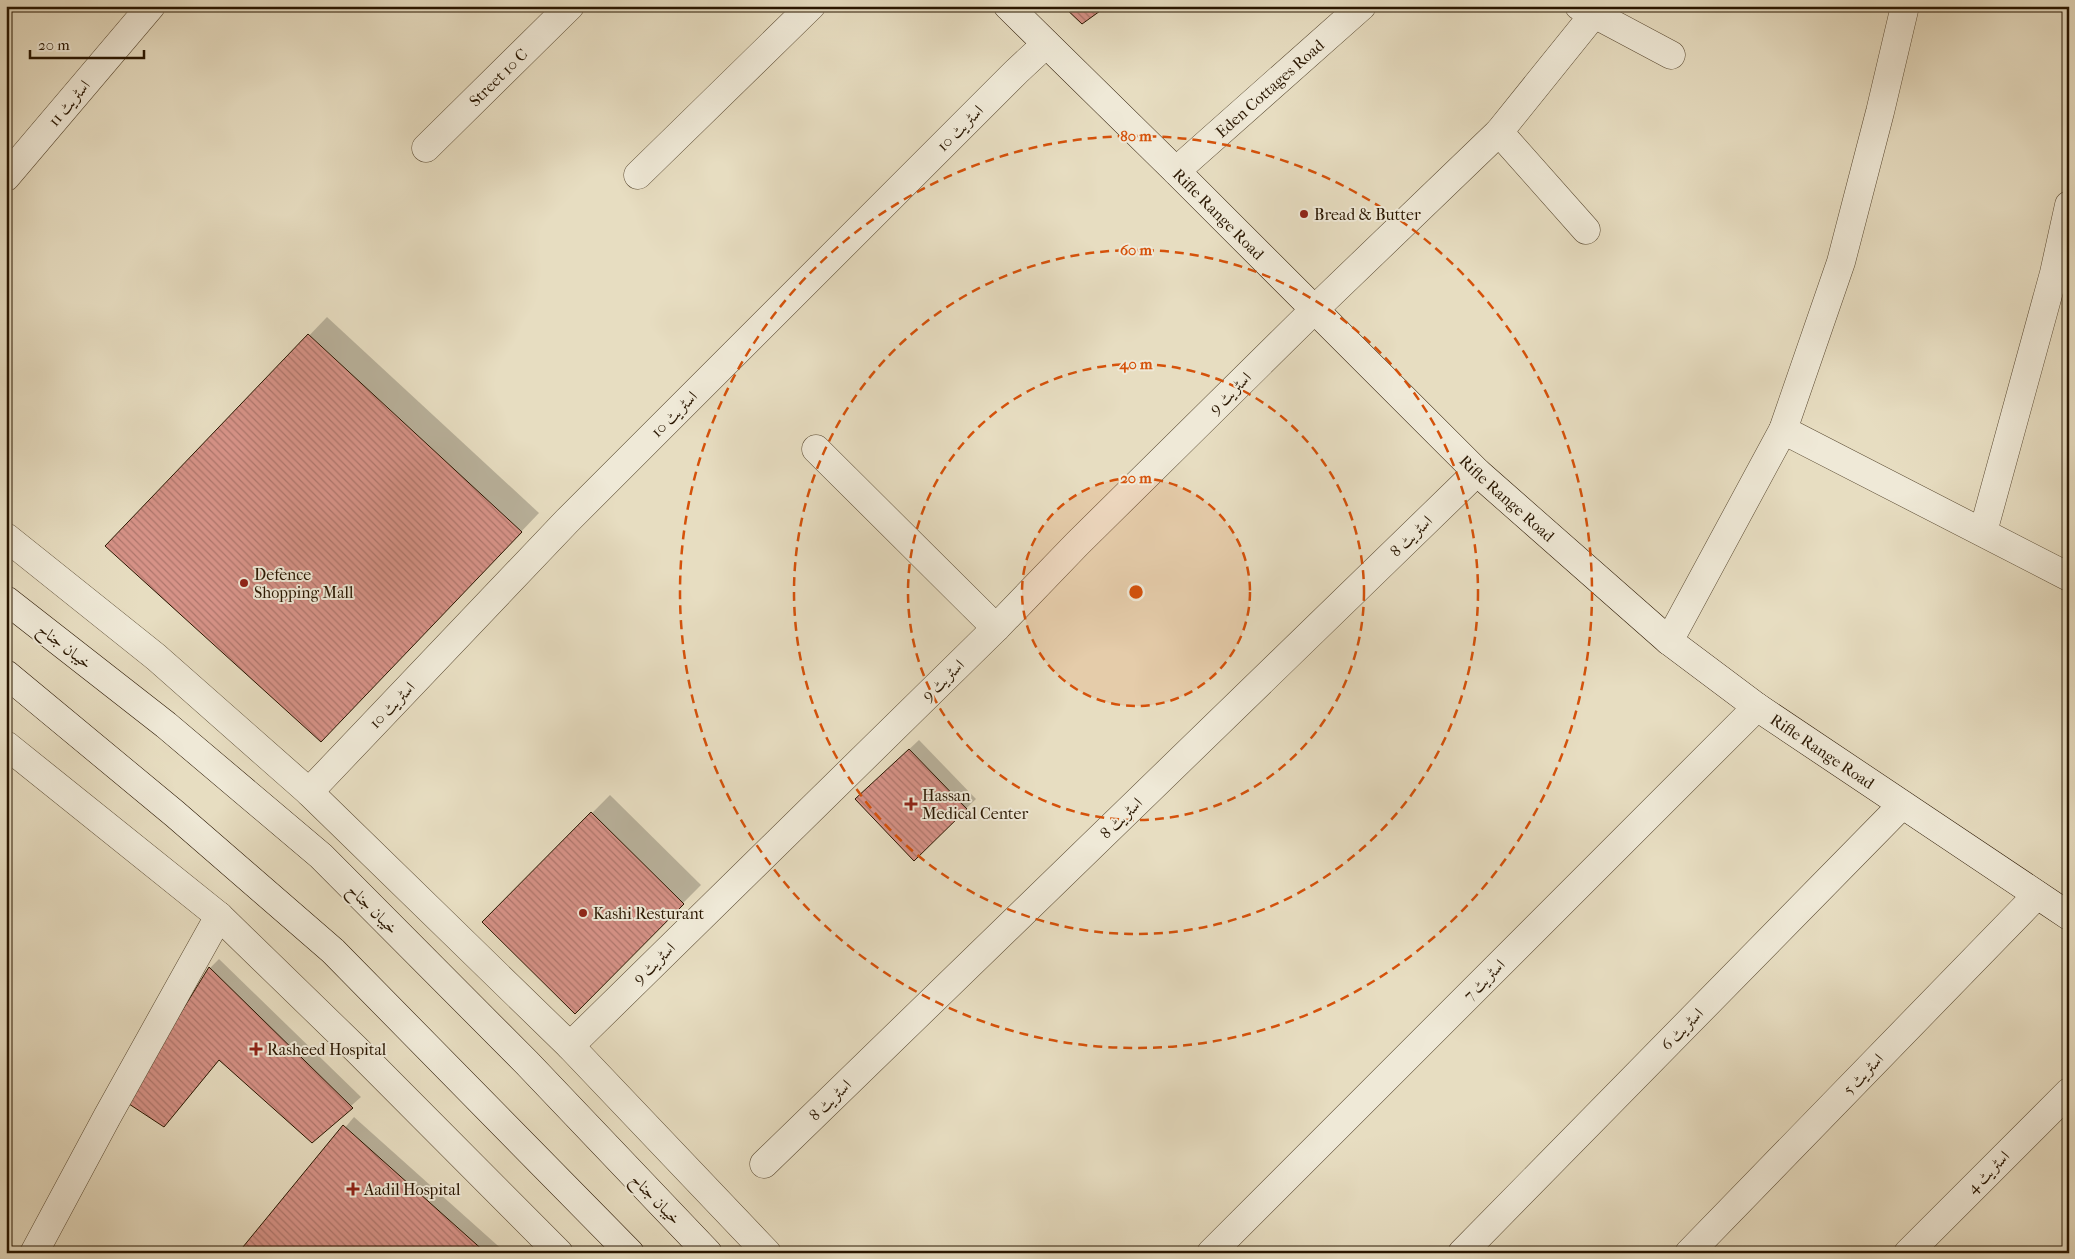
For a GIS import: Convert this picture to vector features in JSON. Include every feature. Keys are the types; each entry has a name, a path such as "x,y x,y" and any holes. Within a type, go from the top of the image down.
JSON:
{"street":[{"name":"اسٹریٹ 11","path":"6,177 151,6"},
{"name":"Street 10 C","path":"426,148 570,6"},
{"path":"638,175 811,6"},
{"name":"Rifle Range Road","path":"1008,6 1477,472 1669,641 1758,707 2069,916"},
{"name":"Eden Cottages Road","path":"1176,171 1362,6"},
{"path":"1669,641 1783,430 1841,262 1905,6"},
{"path":"1587,10 1671,55"},
{"name":"اسٹریٹ 9","path":"570,1046 996,628 1077,544 1314,310 1499,132 1587,10"},
{"name":"اسٹریٹ 10","path":"309,792 567,521 1046,44"},
{"path":"1499,132 1586,230"},
{"path":"1983,532 2054,273 2069,205"},
{"path":"1783,430 2069,577"},
{"path":"816,449 996,628"},
{"name":"اسٹریٹ 8","path":"764,1164 1477,472"},
{"path":"6,537 156,656 309,792 570,1046 767,1253"},
{"name":"خیبان جناح","path":"6,600 166,725 321,856 527,1063 708,1253"},
{"path":"6,674 175,814 333,951 467,1085 630,1253"},
{"name":"اسٹریٹ 7","path":"1211,1253 1758,707"},
{"path":"6,744 219,916 358,1051 560,1253"},
{"name":"اسٹریٹ 6","path":"1462,1253 1902,805"},
{"name":"اسٹریٹ 5","path":"1689,1253 2037,895"},
{"path":"34,1253 107,1116 219,916"},
{"name":"اسٹریٹ 4","path":"1908,1253 2069,1092"}],"building":[{"path":"1063,6 1107,6 1082,24"},
{"path":"308,334 522,532 321,742 105,546"},
{"name":"Hassan Medical Center","path":"909,749 967,809 914,861 855,799"},
{"name":"Kashi Resturant","path":"591,812 684,904 575,1014 482,922"},
{"name":"Rasheed Hospital","path":"209,967 353,1108 312,1143 219,1060 164,1127 126,1102"},
{"name":"Aadil Hospital","path":"343,1125 486,1253 238,1253"}],"place":[{"name":"Bread & Butter","path":"1304,214"},
{"name":"Defence Shopping Mall","path":"244,583"},
{"name":"Hassan Medical Center","path":"911,804"},
{"name":"Kashi Resturant","path":"583,913"},
{"name":"Rasheed Hospital","path":"256,1049"},
{"name":"Aadil Hospital","path":"353,1189"}]}
